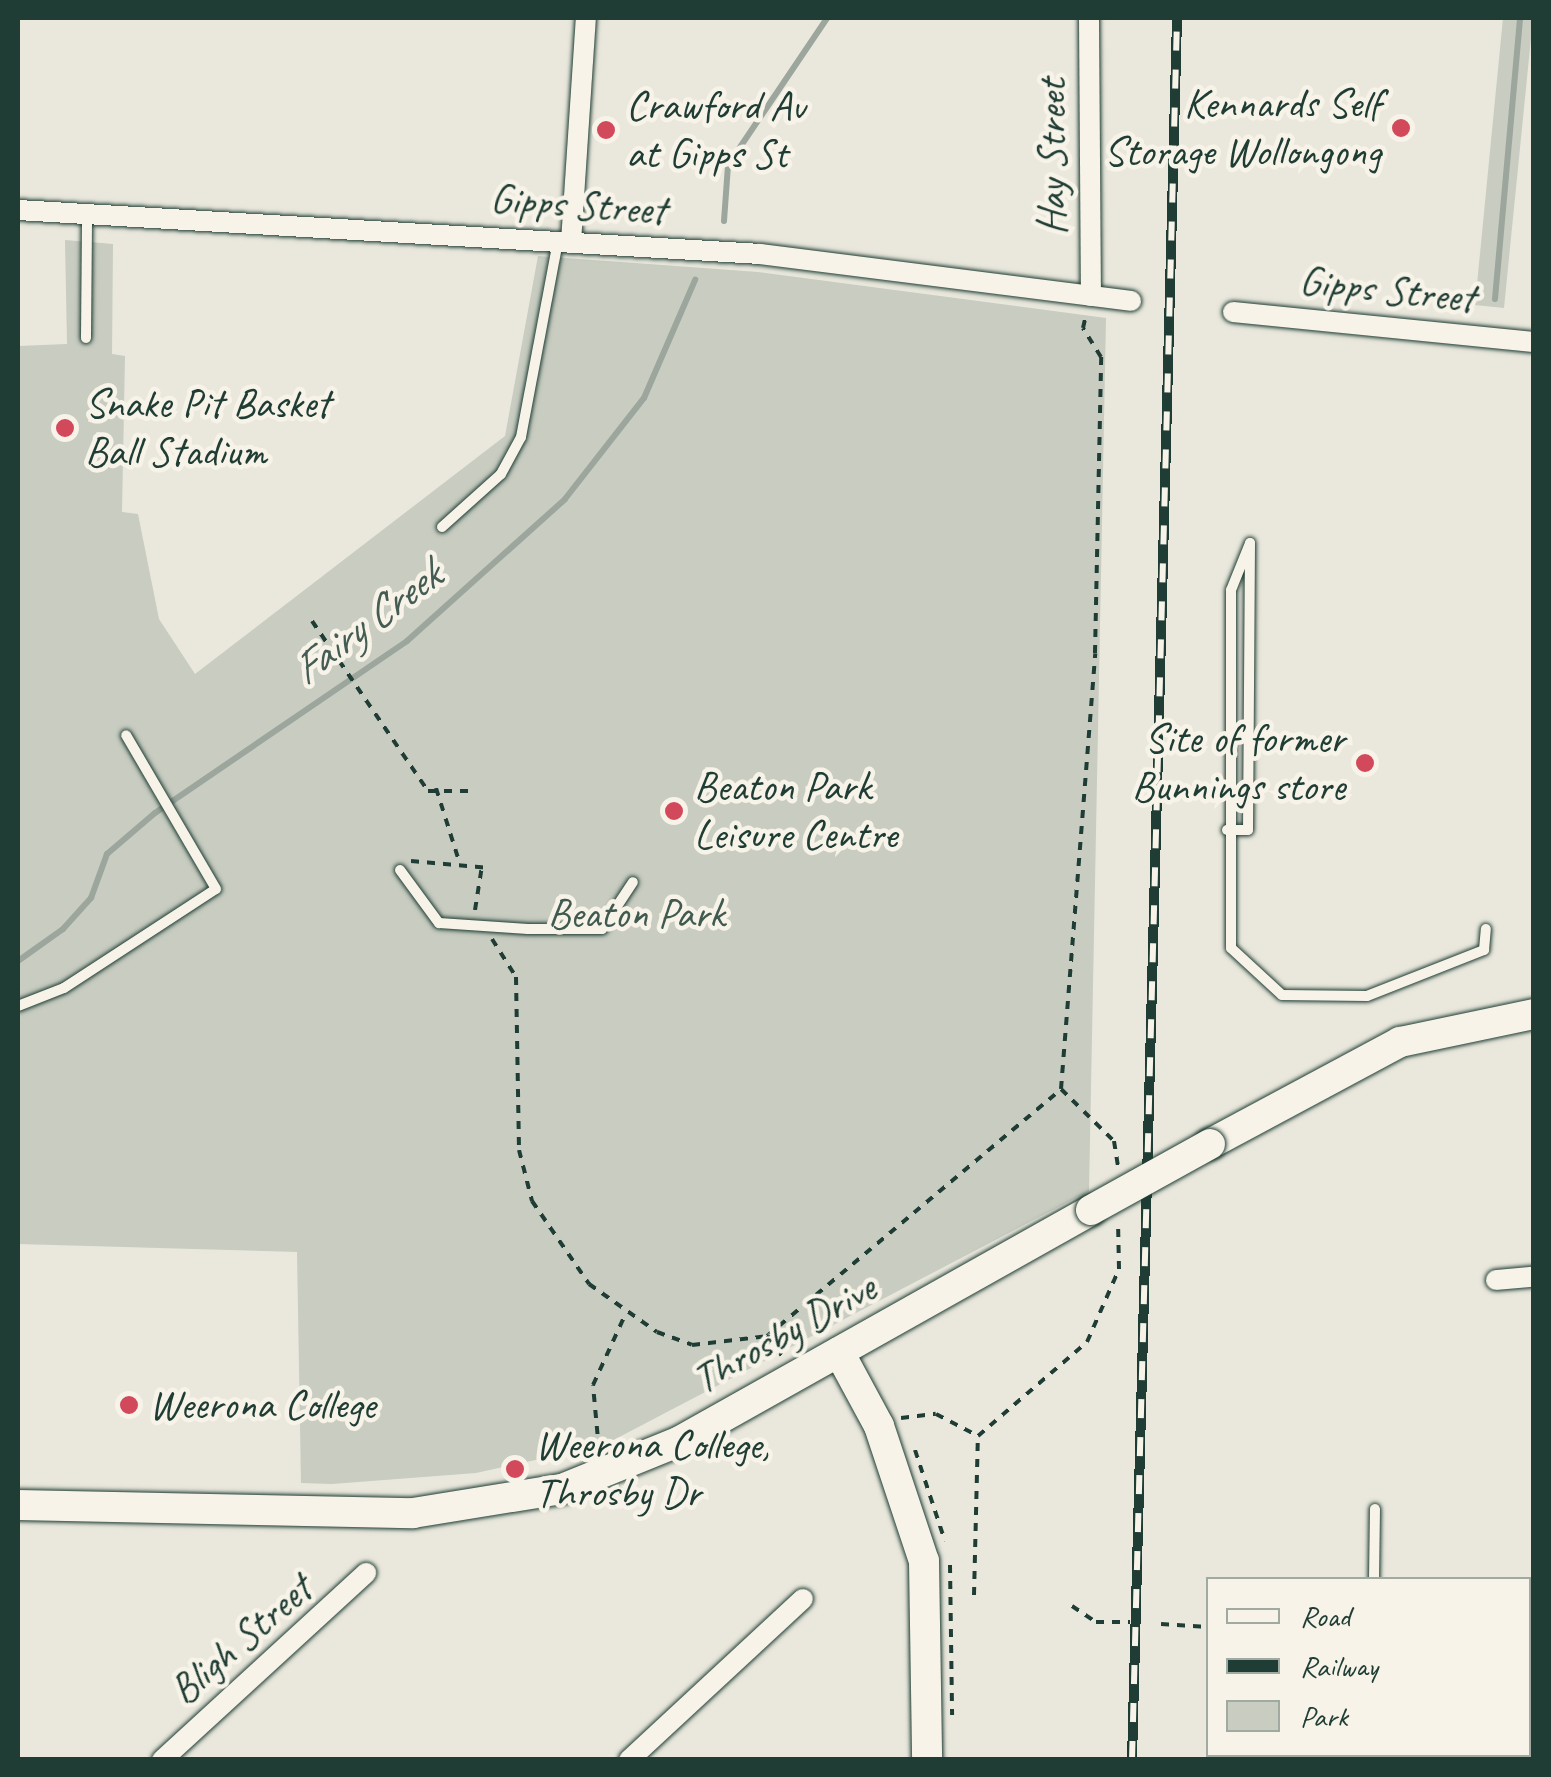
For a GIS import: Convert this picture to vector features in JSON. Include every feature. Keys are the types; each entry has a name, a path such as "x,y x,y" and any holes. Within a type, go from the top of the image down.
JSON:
{"main road":[{"name":"Throsby Drive","path":"18,1505 413,1513 524,1499 605,1474 1105,1211 1210,1144 1400,1042 1534,1014"},
{"path":"839,1352 880,1426 924,1560 927,1760"}],"street":[{"path":"565,242 586,18"},
{"name":"Hay Street","path":"1088,18 1091,296"},
{"name":"Gipps Street","path":"18,210 760,254 1131,301"},
{"name":"Gipps Street","path":"1233,312 1534,342"},
{"path":"1496,1280 1534,1277"},
{"name":"Bligh Street","path":"162,1760 366,1572"},
{"path":"629,1760 803,1598"}],"lane":[{"path":"86,338 88,214"},
{"path":"442,527 501,474 522,438 565,242"},
{"path":"1228,830 1248,830 1250,543 1231,590 1228,830 1231,948 1282,994 1367,996 1484,950 1486,929"},
{"path":"18,1006 64,988 216,889 126,736"},
{"path":"400,870 430,918 480,926 602,930 633,882"},
{"path":"1374,1577 1375,1509"}],"path":[{"path":"482,866 480,926 516,977 519,1150 532,1201 556,1248 626,1313 692,1345 767,1336 1061,1089 1096,653 1102,357 1084,328 1091,296"},
{"path":"312,621 389,724 428,791 475,790"},
{"path":"436,788 460,864"},
{"path":"411,861 490,868"},
{"path":"1061,1089 1114,1141 1118,1173"},
{"path":"974,1595 978,1436 1087,1342 1118,1269 1105,1211"},
{"path":"605,1474 588,1408 626,1313"},
{"path":"767,1336 785,1360"},
{"path":"901,1418 936,1414 978,1436"},
{"path":"952,1724 954,1594"},
{"path":"1072,1606 1096,1622 1130,1622"},
{"path":"1161,1624 1206,1626"}],"green space":[{"path":"1503,18 1533,18 1504,308 1475,305"},
{"name":"Beaton Park","path":"65,240 113,244 112,354 125,356 122,512 138,514 159,619 195,674 505,436 538,256 758,272 1106,318 1089,1191 604,1445 476,1473 332,1484 301,1483 297,1252 18,1244 18,346 67,344"}],"waterway":[{"name":"Fairy Creek","path":"724,221 728,165 827,18"},
{"path":"1495,299 1520,18"},
{"name":"Fairy Creek","path":"18,961 63,929 91,898 107,854 155,813 407,641 565,499 644,398 695,280"}],"railway":[{"path":"1132,1760 1177,18"}],"place":[{"name":"Kennards Self Storage Wollongong","path":"1401,128"},
{"name":"Crawford Av at Gipps St","path":"606,130"},
{"name":"Snake Pit Basket Ball Stadium","path":"65,428"},
{"name":"Site of former Bunnings store","path":"1365,763"},
{"name":"Beaton Park Leisure Centre","path":"674,811"},
{"name":"Weerona College","path":"129,1405"},
{"name":"Weerona College, Throsby Dr","path":"515,1469"}]}
